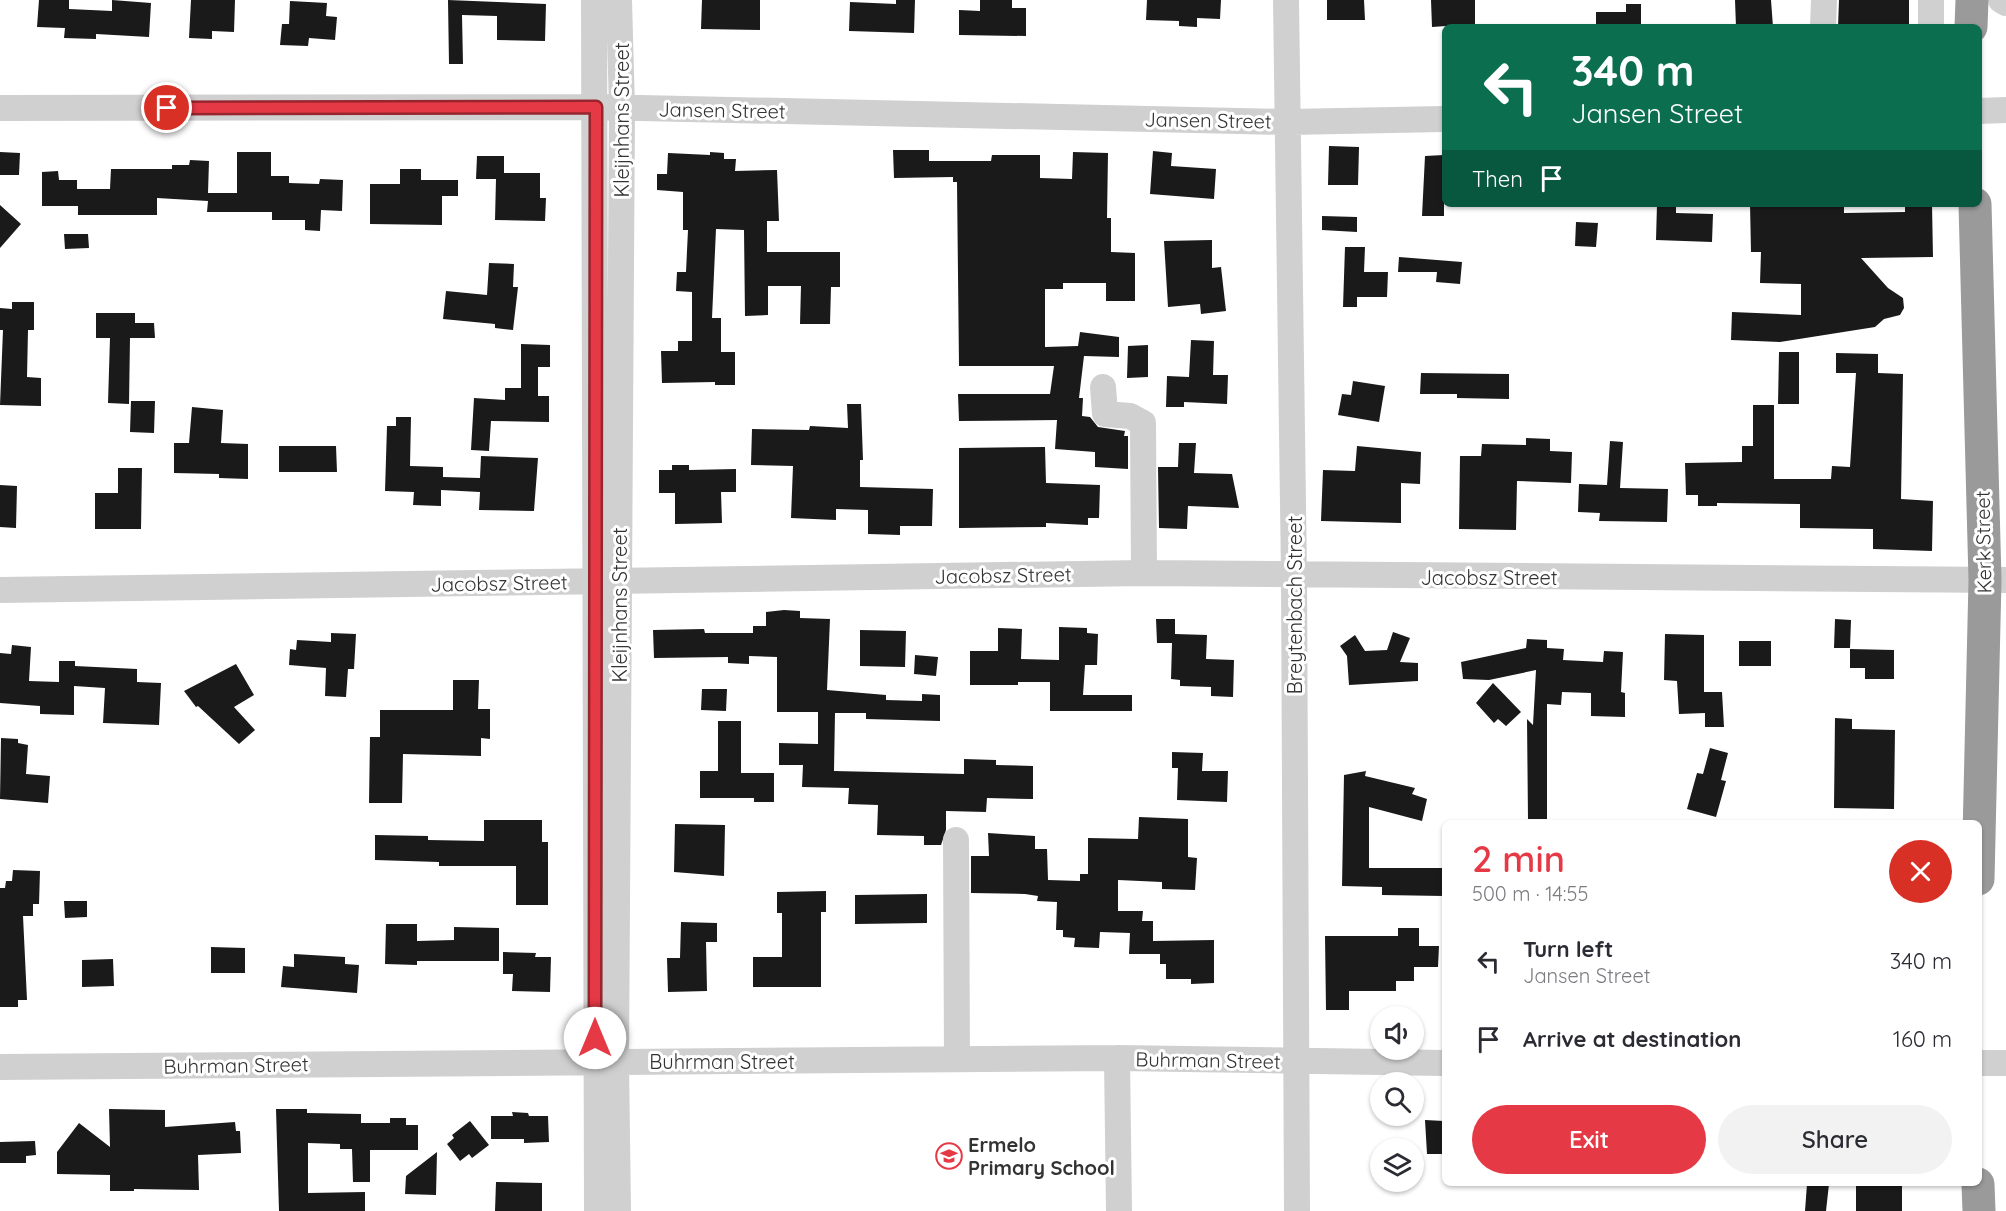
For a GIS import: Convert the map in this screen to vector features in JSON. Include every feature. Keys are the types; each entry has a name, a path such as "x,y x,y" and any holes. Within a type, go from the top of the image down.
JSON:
{"highway":[{"path":"1971,24 1972,0"},
{"name":"Kerk Street","path":"1975,207 1995,580 1981,820"},
{"path":"1978,1186 1979,1211"}],"street":[{"name":"Kleijnhans Street","path":"594,0 608,582"},
{"name":"Kleijnhans Street","path":"597,1211 606,1061 608,582 622,108 619,0"},
{"name":"Breytenbach Street","path":"1286,0 1294,576 1297,1211"},
{"path":"1823,24 1824,0"},
{"path":"1931,0 1931,24"},
{"path":"2001,0 2006,3"},
{"name":"Jansen Street","path":"0,108 596,107 1289,122 1442,119"},
{"path":"1982,111 2006,110"},
{"path":"1103,387 1105,414 1130,416 1143,423 1144,573"},
{"name":"Jacobsz Street","path":"0,590 1144,573 1995,580"},
{"path":"956,840 957,1059"},
{"path":"1117,1058 1119,1211"},
{"name":"Buhrman Street","path":"0,1067 1117,1058 1442,1063"},
{"name":"Kleijnhans Street","path":"606,1061 618,1211"},
{"path":"1982,1063 2006,1063"}],"building":[{"path":"39,0 69,0 69,9 112,11 112,0 151,3 149,37 96,34 96,39 64,38 65,28 37,27"},
{"path":"191,0 235,0 234,32 212,31 212,39 189,38"},
{"path":"448,0 546,4 545,41 497,40 497,16 462,15 463,64 449,64"},
{"path":"702,0 760,0 760,30 701,29"},
{"path":"896,0 915,0 914,33 849,31 850,2 896,4"},
{"path":"980,0 1012,0 1012,8 1026,8 1026,36 959,35 959,10 980,11"},
{"path":"1147,0 1221,0 1220,19 1197,18 1197,27 1179,26 1179,21 1146,20"},
{"path":"1327,0 1364,0 1365,20 1327,20"},
{"path":"1431,0 1475,0 1475,24 1442,24 1442,26 1432,27"},
{"path":"1735,0 1771,0 1773,24 1736,24"},
{"path":"1839,0 1909,0 1909,24 1838,24"},
{"path":"290,1 327,3 326,16 337,17 335,40 309,38 308,46 280,45 282,24 289,24"},
{"path":"1626,4 1641,4 1641,24 1596,24 1596,12 1626,12"},
{"path":"1329,146 1359,147 1358,185 1328,185"},
{"path":"893,150 929,150 929,161 991,161 992,155 1040,155 1040,178 1072,179 1073,152 1108,153 1107,218 1111,218 1111,252 1135,253 1135,301 1106,301 1106,283 1063,283 1063,289 1045,289 1045,347 1078,346 1080,332 1119,337 1119,357 1084,356 1079,398 1083,398 1082,416 1090,417 1098,427 1125,431 1124,436 1128,436 1128,469 1095,467 1095,452 1055,449 1057,420 959,421 958,394 1050,394 1054,366 959,366 957,182 953,182 953,177 894,178"},
{"path":"1153,151 1172,153 1171,166 1216,169 1214,199 1150,194"},
{"path":"0,152 20,153 19,175 0,175"},
{"path":"237,152 271,152 271,176 289,176 289,183 319,184 320,179 343,180 342,211 321,210 320,231 305,230 305,220 272,220 272,212 207,212 208,201 157,198 157,215 78,215 78,206 42,206 42,172 58,171 59,180 77,180 77,189 110,189 111,169 172,169 172,165 189,165 190,160 209,161 208,193 237,193"},
{"path":"710,152 724,153 724,159 736,159 735,171 777,170 779,221 767,221 767,252 840,252 840,287 831,287 830,324 800,324 801,286 768,286 768,315 745,316 744,230 716,229 712,318 721,318 721,352 735,352 735,385 715,385 715,382 662,383 661,351 678,351 678,341 692,341 692,292 676,291 677,272 686,272 688,230 683,230 683,192 657,190 657,174 667,174 668,153 710,155"},
{"path":"1442,155 1444,216 1422,216 1425,156"},
{"path":"477,156 504,156 504,173 540,173 540,198 546,198 545,221 495,220 496,179 476,179"},
{"path":"400,169 421,169 421,180 458,180 458,196 442,196 442,225 370,224 370,184 400,184"},
{"path":"0,205 21,224 0,248"},
{"path":"1657,207 1676,207 1676,213 1713,214 1712,242 1656,240"},
{"path":"1750,207 1844,207 1844,213 1905,212 1905,207 1932,207 1933,257 1861,258 1888,288 1903,298 1904,308 1900,315 1884,319 1875,327 1780,342 1731,340 1732,312 1801,315 1801,284 1760,283 1761,252 1751,252"},
{"path":"1322,216 1357,217 1357,232 1322,230"},
{"path":"1576,222 1598,223 1596,247 1575,246"},
{"path":"64,234 88,234 89,248 65,249"},
{"path":"1212,240 1212,268 1221,267 1226,311 1201,314 1200,304 1168,307 1164,241"},
{"path":"1345,247 1365,247 1364,272 1388,272 1387,297 1357,297 1357,307 1343,307"},
{"path":"1399,257 1462,262 1460,284 1436,282 1437,272 1398,272"},
{"path":"489,263 514,264 513,287 518,287 513,330 495,328 495,324 443,319 446,291 487,295"},
{"path":"12,302 34,302 34,330 28,330 27,377 41,378 41,406 0,405 3,330 0,330 0,308 12,309"},
{"path":"96,313 135,313 135,323 154,323 155,338 130,338 129,404 108,403 110,338 96,338"},
{"path":"1191,340 1214,341 1213,375 1228,375 1227,404 1184,402 1184,407 1166,407 1167,376 1189,377"},
{"path":"521,344 550,345 550,367 538,367 538,396 549,396 549,422 491,421 489,451 471,450 474,398 505,400 505,388 521,388"},
{"path":"1148,345 1148,377 1127,378 1128,346"},
{"path":"1779,352 1799,352 1799,404 1778,404"},
{"path":"1836,353 1878,354 1878,373 1903,374 1901,499 1933,501 1932,551 1873,549 1873,529 1800,528 1800,504 1717,503 1717,506 1698,506 1698,495 1686,495 1685,463 1742,462 1742,446 1753,446 1753,405 1774,405 1774,479 1831,479 1832,466 1850,467 1856,373 1836,373"},
{"path":"1421,373 1509,374 1509,399 1457,398 1457,394 1420,394"},
{"path":"1353,381 1385,386 1379,422 1338,415 1342,394 1351,395"},
{"path":"131,401 155,401 154,433 130,432"},
{"path":"847,404 861,404 863,460 860,460 860,487 933,489 932,526 900,526 900,535 868,534 868,510 836,509 836,520 791,518 793,466 751,465 752,429 809,430 810,426 848,428"},
{"path":"192,407 223,410 221,443 248,444 248,479 219,478 219,474 174,473 174,443 189,443"},
{"path":"396,417 411,417 410,466 443,467 443,477 480,478 481,456 538,458 534,511 479,510 480,492 441,490 441,506 413,505 414,492 385,491 387,426 396,426"},
{"path":"1526,438 1550,439 1550,451 1572,452 1571,483 1517,481 1516,530 1459,529 1460,456 1481,456 1482,444 1526,445"},
{"path":"1610,441 1623,442 1620,488 1668,489 1667,522 1599,521 1600,513 1578,512 1579,484 1607,485"},
{"path":"1179,443 1196,443 1194,473 1232,474 1239,508 1188,506 1187,529 1159,528 1158,467 1178,467"},
{"path":"279,446 336,446 337,472 279,472"},
{"path":"1357,446 1421,452 1420,484 1401,483 1401,523 1321,521 1323,470 1355,471"},
{"path":"1045,447 1046,483 1100,485 1099,518 1088,518 1088,525 1046,523 1046,527 959,528 959,448"},
{"path":"672,465 689,465 689,470 736,469 736,492 721,492 722,523 675,524 675,493 659,493 659,470 672,470"},
{"path":"118,468 142,468 141,529 95,529 95,493 118,493"},
{"path":"0,485 17,486 16,528 0,527"},
{"path":"800,611 800,618 830,619 827,690 886,695 886,700 922,701 922,694 940,695 940,721 866,719 866,713 835,713 834,771 964,774 964,759 996,760 996,765 1033,766 1033,799 987,798 986,812 946,811 946,830 941,845 924,845 924,836 877,835 878,805 848,804 849,788 802,787 803,765 779,765 779,743 818,744 818,712 777,712 777,657 749,656 749,664 728,663 728,657 654,658 653,630 704,629 705,633 753,633 753,626 766,626 766,612"},
{"path":"1156,619 1175,619 1175,634 1207,635 1206,659 1234,660 1233,697 1211,696 1211,687 1180,686 1180,680 1171,679 1172,643 1157,643"},
{"path":"1835,619 1851,620 1850,648 1834,648"},
{"path":"1059,627 1087,628 1087,633 1098,634 1097,665 1085,665 1083,695 1132,695 1132,711 1050,711 1050,682 970,685 970,651 998,651 998,628 1022,629 1021,659 1059,660"},
{"path":"860,630 906,631 905,667 860,666"},
{"path":"1393,632 1410,638 1400,662 1418,663 1418,681 1349,685 1347,656 1340,646 1355,635 1365,651 1387,650"},
{"path":"331,633 356,634 354,669 348,669 346,697 325,696 326,668 289,665 290,649 296,650 297,640 331,642"},
{"path":"1665,634 1704,635 1704,692 1722,692 1724,727 1705,727 1705,713 1679,714 1677,681 1664,680"},
{"path":"1527,639 1547,640 1547,648 1564,649 1563,660 1603,662 1604,651 1623,652 1621,692 1625,693 1625,717 1591,716 1591,693 1562,692 1561,705 1547,704 1547,819 1528,819 1527,719 1533,725 1536,670 1489,680 1463,679 1461,662 1526,648"},
{"path":"1739,641 1771,641 1771,666 1739,666"},
{"path":"12,645 31,647 29,681 59,682 59,661 75,661 75,666 137,669 137,682 161,683 159,725 103,723 105,688 74,686 74,715 40,714 40,706 0,703 0,653 11,654"},
{"path":"1850,649 1894,650 1894,679 1865,679 1865,668 1850,668"},
{"path":"915,655 938,657 936,676 914,674"},
{"path":"236,664 254,695 234,707 255,730 239,744 198,706 196,707 184,691"},
{"path":"453,680 479,680 478,709 490,709 490,739 481,738 481,756 403,754 402,803 369,803 370,737 380,737 380,710 453,710"},
{"path":"1493,683 1521,712 1506,726 1498,719 1494,723 1476,703"},
{"path":"702,689 727,689 726,711 701,710"},
{"path":"1835,718 1852,719 1852,729 1895,730 1894,809 1834,808"},
{"path":"718,721 741,721 741,773 774,773 774,802 754,802 754,798 700,798 700,771 718,771"},
{"path":"1,738 18,739 18,743 28,745 26,774 50,776 48,803 0,799"},
{"path":"1710,748 1728,753 1721,780 1726,781 1716,817 1687,809 1697,773 1703,774"},
{"path":"1172,752 1203,753 1202,771 1228,771 1227,802 1177,800 1178,768 1172,768"},
{"path":"1366,771 1365,776 1415,788 1412,794 1427,799 1422,821 1369,807 1369,868 1442,868 1442,896 1382,895 1382,887 1342,886 1344,775"},
{"path":"1139,817 1188,819 1188,857 1197,858 1195,890 1162,889 1162,882 1118,880 1118,911 1143,911 1142,921 1153,921 1153,941 1214,940 1214,983 1191,984 1191,979 1166,979 1166,964 1160,964 1160,954 1129,954 1130,933 1100,932 1099,948 1074,947 1075,938 1063,937 1063,930 1056,930 1057,902 1037,901 1038,896 1025,894 971,893 971,856 989,856 988,833 1035,836 1035,849 1047,849 1048,880 1080,881 1080,874 1088,874 1088,838 1138,839"},
{"path":"484,820 542,820 542,842 548,842 548,905 516,905 516,866 439,866 439,862 375,860 375,835 428,836 428,840 484,841"},
{"path":"675,824 725,825 724,876 674,872"},
{"path":"13,870 40,871 39,904 33,904 33,916 23,916 27,1000 18,1000 18,1007 0,1007 0,888 5,888 6,881 12,881"},
{"path":"826,891 826,912 821,912 821,987 753,987 753,957 782,957 782,913 777,913 777,892"},
{"path":"927,894 927,923 855,924 855,895"},
{"path":"64,901 87,901 87,917 65,918"},
{"path":"681,922 717,923 717,942 706,942 707,991 668,992 667,958 680,958"},
{"path":"386,924 417,924 417,941 454,940 454,927 499,928 499,961 417,961 417,965 385,964"},
{"path":"1398,928 1419,928 1419,946 1439,946 1438,967 1414,967 1414,981 1396,981 1396,991 1349,991 1349,1010 1326,1010 1325,936 1398,936"},
{"path":"211,947 245,948 245,973 211,973"},
{"path":"503,952 536,953 535,957 551,957 550,992 512,991 513,974 503,974"},
{"path":"294,954 345,957 345,964 359,965 357,993 281,987 283,966 294,967"},
{"path":"113,959 114,986 82,987 82,960"},
{"path":"109,1109 165,1110 165,1127 235,1122 236,1131 240,1131 241,1153 198,1155 199,1190 110,1191 110,1175 57,1174 57,1152 79,1123 110,1147"},
{"path":"276,1109 307,1109 307,1113 361,1114 361,1123 390,1123 390,1118 406,1118 406,1125 418,1125 418,1150 370,1150 370,1182 353,1182 352,1149 340,1149 340,1144 308,1143 308,1193 365,1192 365,1211 279,1211"},
{"path":"512,1112 528,1113 529,1116 548,1116 549,1142 524,1143 524,1139 491,1139 491,1116 513,1116"},
{"path":"1425,1120 1442,1121 1442,1154 1427,1154"},
{"path":"470,1121 489,1145 472,1158 469,1154 460,1161 447,1144 454,1138 452,1135"},
{"path":"35,1141 36,1155 26,1156 26,1163 0,1163 0,1142"},
{"path":"437,1152 436,1195 405,1194 406,1176"},
{"path":"496,1182 542,1183 542,1211 495,1211"},
{"path":"1807,1186 1829,1186 1826,1211 1805,1211"},
{"path":"1856,1186 1902,1186 1902,1211 1856,1211"}],"place":[{"name":"Ermelo Primary School","path":"949,1156"}],"route":[{"path":"167,108 596,107 595,1038"}]}
